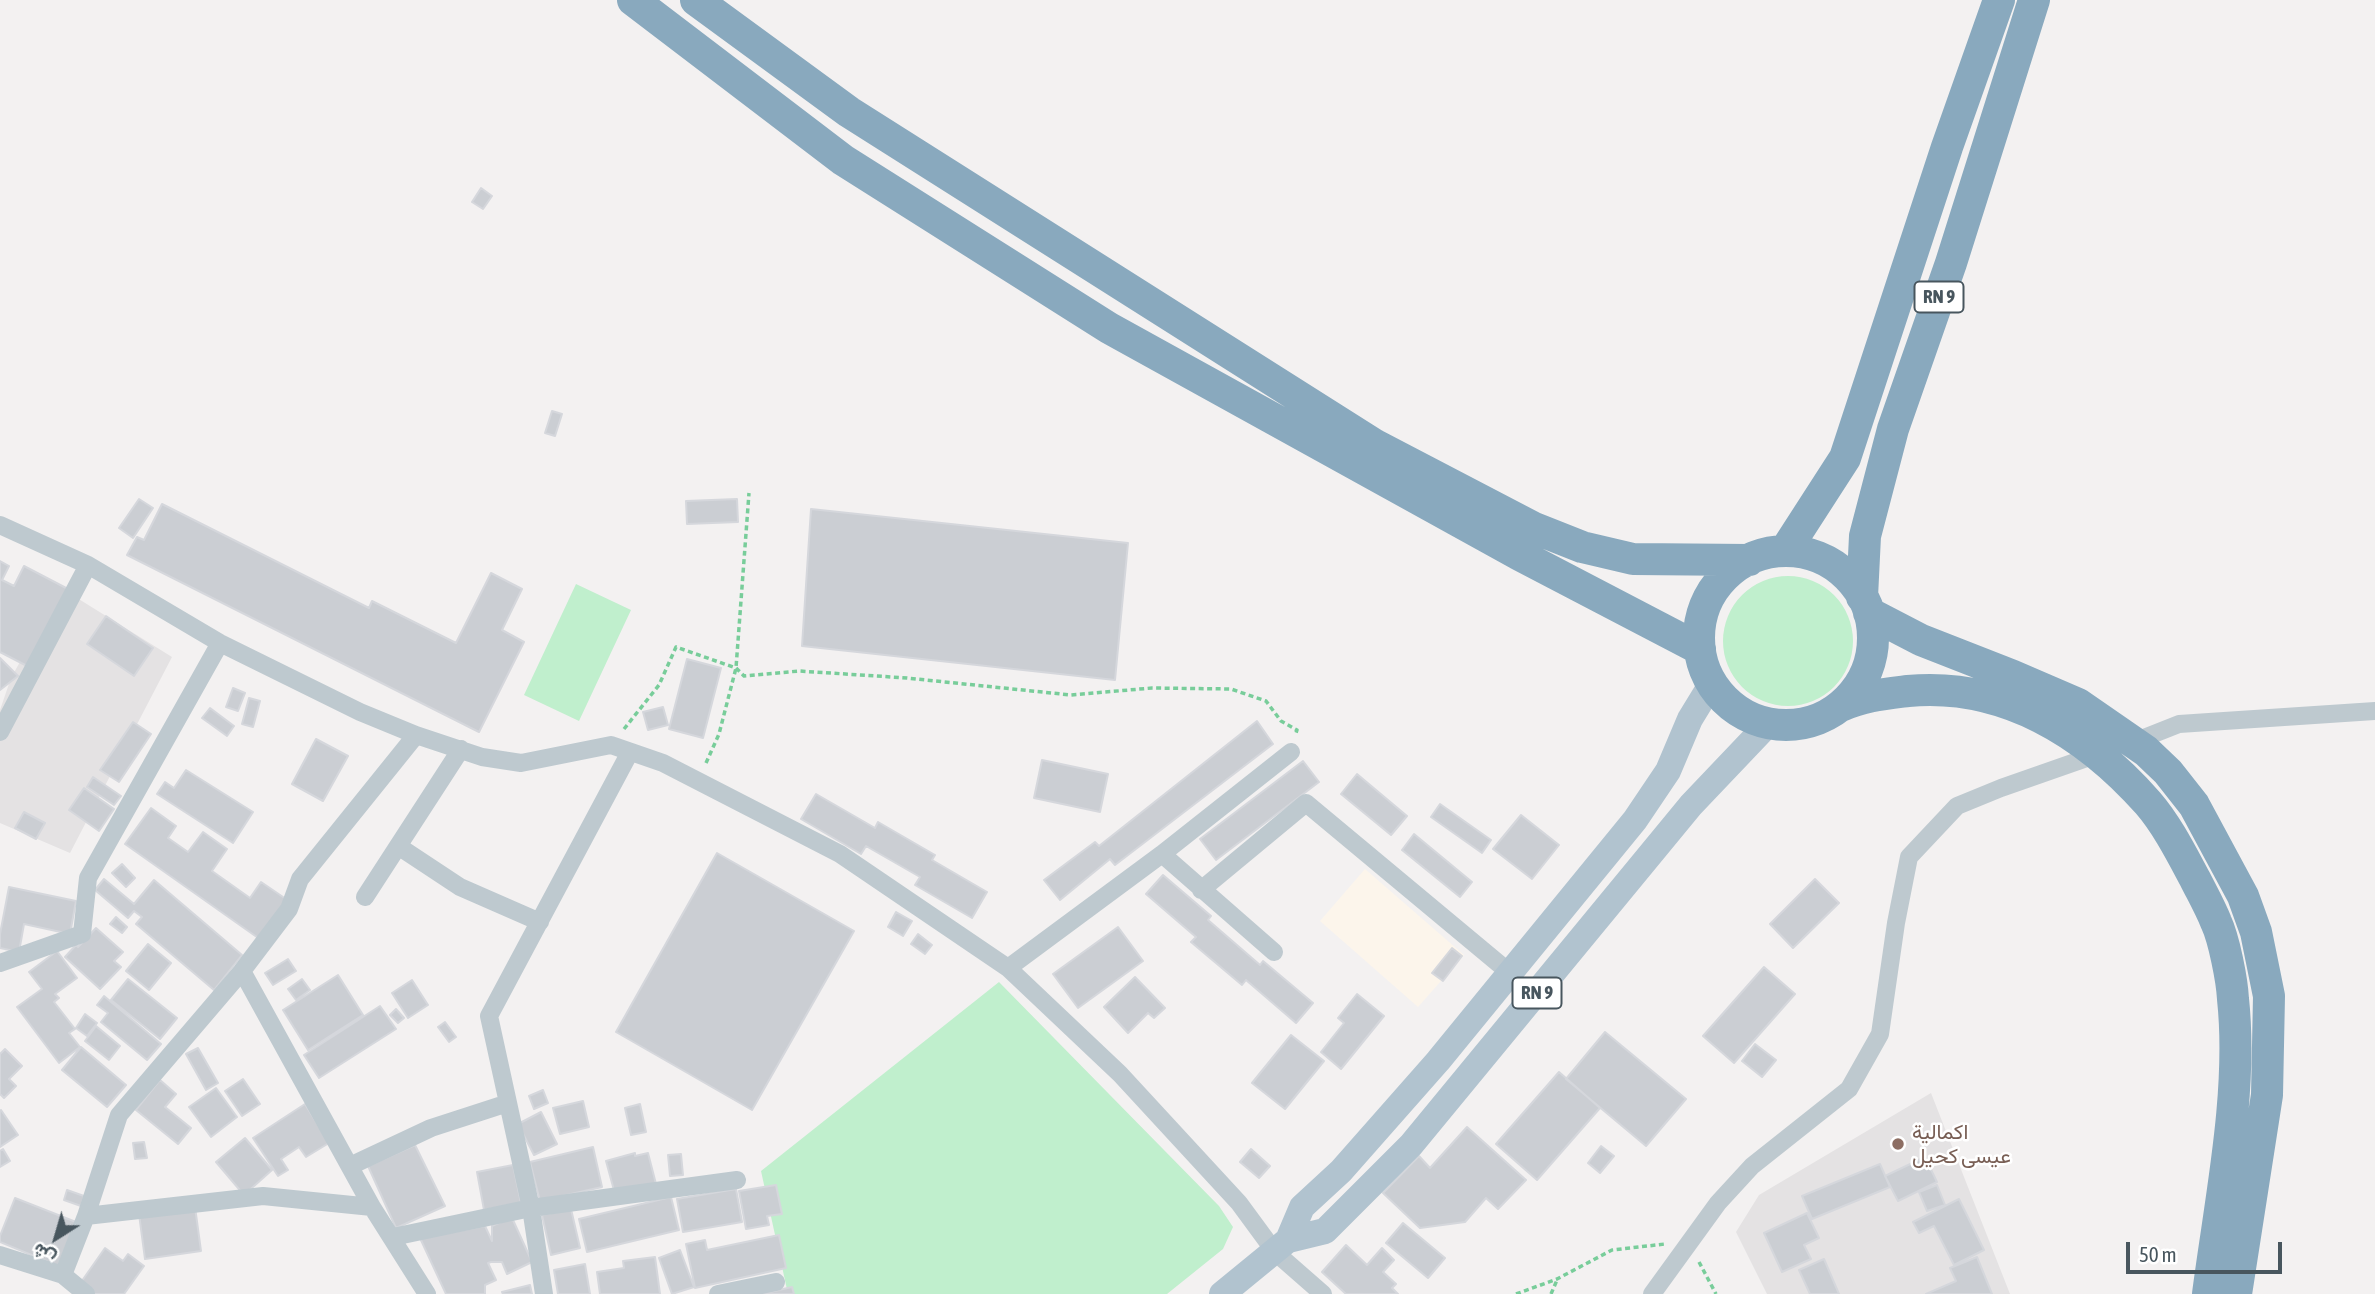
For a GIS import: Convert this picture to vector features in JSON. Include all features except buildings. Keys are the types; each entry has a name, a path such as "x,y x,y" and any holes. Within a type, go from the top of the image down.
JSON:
{"highway":[{"path":"634,0 843,160 1109,328 1518,554 1700,649"},
{"path":"696,0 849,112 1375,445 1534,528 1582,547 1633,559 1749,559"},
{"name":"RN 9","path":"1785,551 1845,458 1947,147 1999,0"},
{"name":"RN 9","path":"1865,605 1865,536 1893,429 1951,263 2034,0"},
{"name":"RN 9","path":"1766,553 1804,553 1830,564 1852,581 1865,605 1872,630 1869,664 1862,681 1841,706 1814,720 1784,725 1752,718 1722,697 1704,667 1700,649 1701,622 1710,596 1720,581 1749,559 1766,553"},
{"path":"1865,605 1921,640 2078,704 2134,741 2168,772 2194,805 2236,885 2256,932 2269,996 2267,1095 2236,1294"},
{"path":"1841,706 1858,698 1916,691 1972,692 2016,705 2047,720 2098,754 2149,804 2176,843 2218,924 2234,999 2235,1085 2208,1294"}],"main road":[{"name":"RN 9","path":"1282,1246 1302,1207 1340,1171 1438,1061 1634,820 1668,771 1690,719 1712,683"},
{"name":"RN 9","path":"1222,1294 1282,1246 1325,1231 1411,1145 1691,805 1769,723"}],"street":[{"path":"0,525 88,565 220,643 360,712 416,735 482,757 521,764 611,745 663,763 840,854 1008,968 1120,1074 1238,1203 1282,1246 1323,1294"},
{"path":"0,732 88,565"},
{"path":"0,963 82,934 88,878 220,643"},
{"path":"0,703 19,696"},
{"path":"1652,1294 1718,1203 1752,1166 1849,1089 1880,1034 1896,923 1909,857 1957,806 2179,724 2375,710"},
{"path":"63,1275 86,1216 119,1115 242,971 289,909 300,879 416,735"},
{"path":"365,897 461,749"},
{"path":"544,1294 531,1208 489,1016 630,752"},
{"path":"1008,968 1162,854 1291,752"},
{"path":"1201,890 1306,803 1510,973"},
{"path":"397,846 460,887 540,922"},
{"path":"1162,854 1274,952"},
{"path":"242,971 372,1207 427,1294"},
{"path":"350,1166 431,1128 508,1103"},
{"path":"393,1237 531,1208 737,1180"},
{"path":"86,1216 263,1196 372,1207"},
{"path":"0,1255 63,1275 86,1294"},
{"path":"718,1294 776,1282"}],"path":[{"path":"699,781 719,734 736,668 749,493"},
{"path":"611,745 659,685 676,647 736,668 744,676 799,671 907,678 1071,695 1152,688 1231,689 1266,701 1281,721 1297,730 1291,752"},
{"path":"1517,1294 1557,1279 1612,1250 1689,1242 1716,1294"},
{"path":"1551,1294 1557,1279"}],"shaded area":[{"path":"61,588 172,657 70,853 0,823 0,710 11,678"},
{"path":"1365,869 1464,955 1418,1007 1320,921"},
{"name":"اكمالية عيسى كحيل","path":"1931,1093 2010,1294 1767,1294 1736,1232 1759,1195"}],"green space":[{"path":"1788,576 1813,581 1834,595 1848,616 1853,641 1848,666 1834,687 1813,701 1788,706 1763,701 1742,687 1728,666 1723,641 1728,616 1742,595 1763,581"},
{"path":"576,584 631,610 579,721 524,695"},
{"path":"999,982 1219,1206 1233,1227 1223,1249 1167,1294 788,1294 761,1171"}],"place":[{"name":"اكمالية عيسى كحيل","path":"1898,1144"}]}
